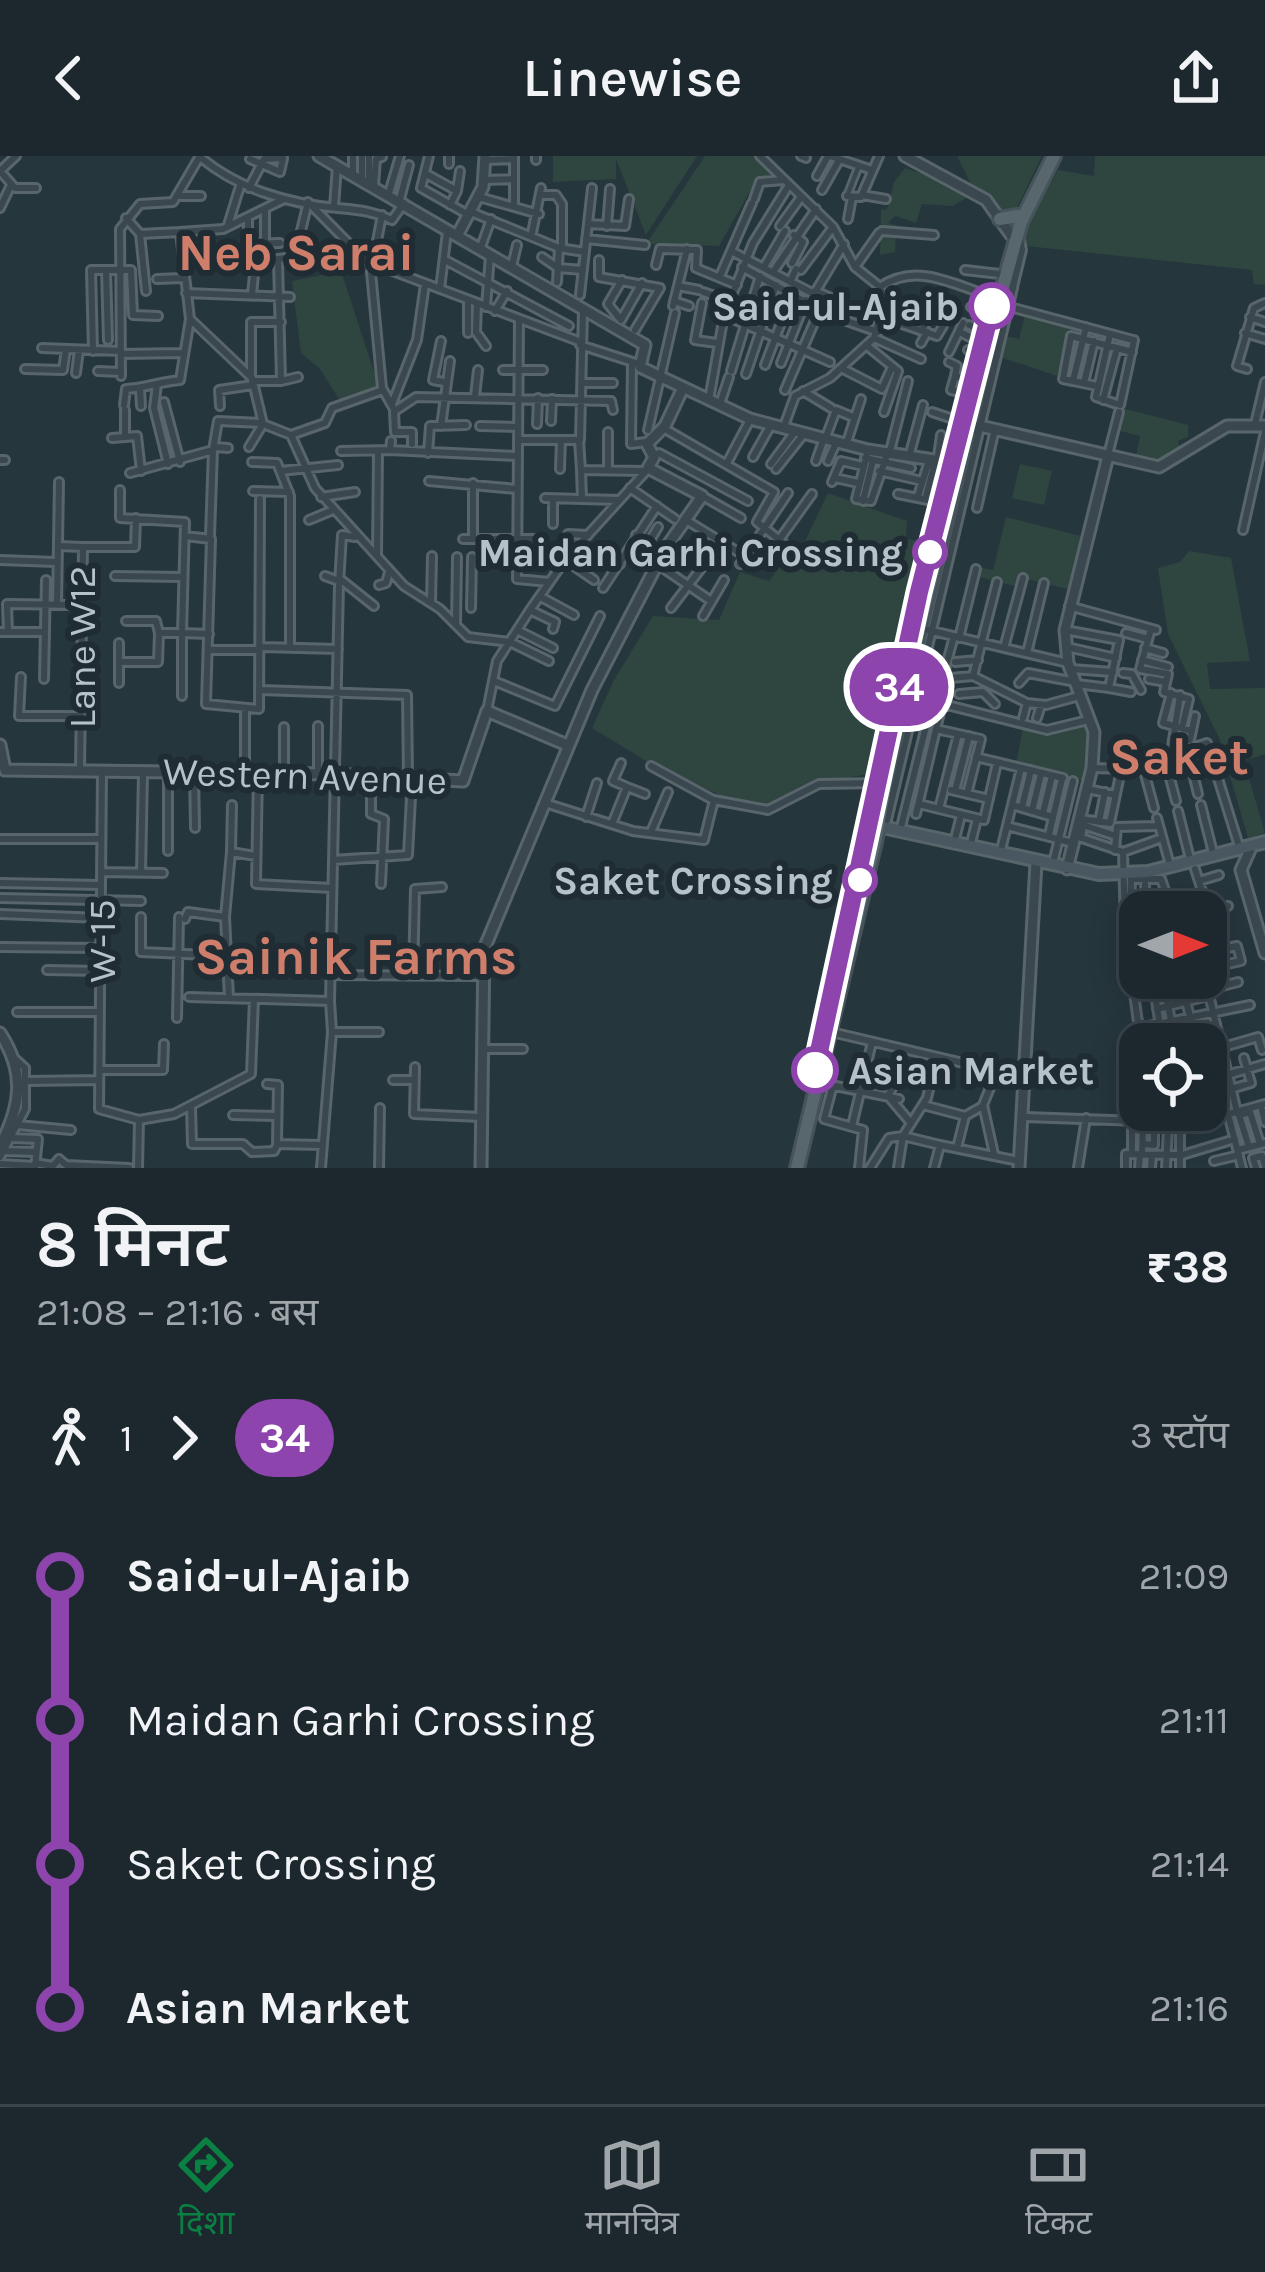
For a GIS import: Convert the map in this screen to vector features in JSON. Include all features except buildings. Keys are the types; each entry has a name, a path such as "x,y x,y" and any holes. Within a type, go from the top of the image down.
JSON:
{"main road":[{"path":"930,568 930,500 946,461 971,425 982,345 1001,303 1018,216 1050,156"},
{"path":"1001,303 1000,274 1050,156"},
{"path":"1000,219 1018,216"},
{"path":"860,895 884,821 930,568 971,425 982,345"},
{"path":"795,1168 860,895 884,821 879,783 922,622"},
{"path":"884,821 1067,868"},
{"path":"884,821 1036,863 1122,873 1193,864 1213,853 1251,845"},
{"path":"1122,873 1251,845"}],"street":[{"path":"16,156 1,175 11,185 36,188"},
{"path":"98,371 121,374 120,231 126,218 140,204 172,203 200,156 245,185 285,199 392,220 400,215"},
{"path":"353,156 364,180"},
{"path":"364,180 366,156"},
{"path":"399,227 400,156"},
{"path":"429,156 422,188 450,205 604,260 599,277 661,289 635,330"},
{"path":"862,195 869,169 879,156"},
{"path":"905,156 928,173 962,183 1014,234 1022,250 1012,288 1001,303 922,622 918,676 908,696 944,701 1047,730 1091,719"},
{"path":"228,227 245,185 261,164 264,158 284,157 280,172 261,164 250,159"},
{"path":"323,157 582,301 645,345"},
{"path":"364,180 382,157"},
{"path":"763,157 827,216 855,267 880,287 882,317 876,335 842,369 794,397 774,466"},
{"path":"832,157 869,169"},
{"path":"817,176 832,157"},
{"path":"822,190 832,157"},
{"path":"440,289 453,231 478,196 485,158 514,158 514,206"},
{"path":"848,219 855,162"},
{"path":"398,198 409,165"},
{"path":"335,230 332,207 337,166"},
{"path":"450,205 460,171"},
{"path":"428,175 457,191"},
{"path":"483,180 514,179"},
{"path":"719,278 760,182 787,182"},
{"path":"715,402 716,343 724,315 744,263 787,182"},
{"path":"268,193 272,184"},
{"path":"0,208 11,185"},
{"path":"582,500 580,344 592,188"},
{"path":"607,226 610,189"},
{"path":"532,233 541,191 556,195 562,205 558,268 553,285 536,309"},
{"path":"299,239 316,194"},
{"path":"177,196 202,196"},
{"path":"478,196 539,214"},
{"path":"715,402 730,374 762,272 801,196"},
{"path":"850,196 886,200"},
{"path":"754,198 774,206"},
{"path":"140,234 228,227 285,199"},
{"path":"588,224 626,225 628,200"},
{"path":"312,204 352,250 371,263 636,363 682,390 751,418 833,441"},
{"path":"265,209 266,243"},
{"path":"772,272 816,209"},
{"path":"382,215 371,263 383,390 393,407 401,411 413,398 538,398 611,401 613,410"},
{"path":"126,218 140,234 146,291"},
{"path":"248,218 248,244 280,243"},
{"path":"468,333 487,280 491,218"},
{"path":"797,267 833,227"},
{"path":"125,435 122,392 140,389 152,380 180,380 190,319 180,232"},
{"path":"855,267 878,234 934,235"},
{"path":"765,365 803,242 794,235"},
{"path":"586,239 645,245"},
{"path":"815,291 844,244"},
{"path":"512,266 517,245"},
{"path":"656,266 660,249 698,250 696,268 737,285"},
{"path":"647,430 678,286 686,271 687,249"},
{"path":"281,381 279,259 352,250"},
{"path":"727,252 776,284 815,291 838,302"},
{"path":"542,257 558,268 583,269"},
{"path":"445,260 569,326"},
{"path":"252,295 255,264"},
{"path":"106,270 108,340"},
{"path":"92,351 92,271 131,270 133,316 158,316"},
{"path":"965,270 1000,274"},
{"path":"762,272 772,272 824,312 921,359"},
{"path":"880,287 903,275 937,277 1001,303 1135,341 1065,630 1070,666 1091,719 1092,768 1067,868"},
{"path":"157,279 183,278"},
{"path":"622,280 608,304 621,320 642,283"},
{"path":"412,444 411,431 394,432 393,407 417,340 425,284"},
{"path":"746,374 776,284"},
{"path":"678,286 730,301"},
{"path":"495,310 507,291"},
{"path":"186,293 290,297"},
{"path":"781,363 806,300"},
{"path":"921,344 936,300"},
{"path":"524,302 516,318 517,580 549,582"},
{"path":"702,303 695,340 716,343"},
{"path":"971,307 1001,303"},
{"path":"1247,368 1237,366 1245,333 1250,316 1265,303"},
{"path":"477,304 476,334 486,346"},
{"path":"674,307 689,305"},
{"path":"823,325 824,312"},
{"path":"785,390 824,312"},
{"path":"724,315 830,362"},
{"path":"1250,316 1265,322"},
{"path":"882,317 938,336 943,326"},
{"path":"190,319 252,381"},
{"path":"111,322 122,322"},
{"path":"249,447 262,423 252,381 251,322 280,322"},
{"path":"949,352 964,327 982,345"},
{"path":"1086,327 1073,381 1097,386"},
{"path":"1245,333 1259,339"},
{"path":"1103,400 1110,334"},
{"path":"1083,339 1132,352"},
{"path":"441,341 433,380 443,382"},
{"path":"1084,383 1094,341"},
{"path":"883,354 889,344"},
{"path":"645,345 636,363 631,444 646,442"},
{"path":"645,345 642,365 739,413"},
{"path":"866,345 898,373 884,412"},
{"path":"1112,346 1096,398 1119,408"},
{"path":"42,348 184,353"},
{"path":"25,369 62,371 66,349"},
{"path":"76,373 79,350"},
{"path":"441,426 443,382 450,362"},
{"path":"949,362 958,366 951,390"},
{"path":"842,369 882,389 892,367"},
{"path":"475,398 478,370"},
{"path":"503,370 543,370"},
{"path":"955,376 973,388"},
{"path":"220,406 219,390 298,377"},
{"path":"890,452 908,381"},
{"path":"1243,530 1254,481 1265,382"},
{"path":"158,383 153,407 169,464"},
{"path":"582,383 613,383"},
{"path":"939,389 973,388"},
{"path":"140,389 141,406"},
{"path":"260,499 260,708 206,704 216,422 262,423 291,434 323,424 332,408 383,390"},
{"path":"654,456 647,444 664,428 682,390"},
{"path":"803,391 830,408"},
{"path":"537,424 538,398"},
{"path":"551,421 552,399"},
{"path":"816,461 853,417 861,399"},
{"path":"164,402 180,461"},
{"path":"911,461 923,405"},
{"path":"828,461 836,410 853,417"},
{"path":"932,412 971,425 1017,432"},
{"path":"727,463 751,418"},
{"path":"971,425 1164,466 1227,426 1258,424"},
{"path":"428,454 430,427 466,425"},
{"path":"480,426 518,427"},
{"path":"664,428 774,492 757,521 792,550"},
{"path":"785,428 870,457 946,461"},
{"path":"753,457 785,428"},
{"path":"976,508 995,429"},
{"path":"608,432 608,471"},
{"path":"291,434 302,465 321,496 388,572 472,638 510,642 549,661"},
{"path":"930,500 946,461 940,435"},
{"path":"112,438 138,436 141,471"},
{"path":"518,440 580,440"},
{"path":"560,469 561,440"},
{"path":"341,451 378,452 391,446 428,454 517,455"},
{"path":"130,473 228,448"},
{"path":"377,557 378,452"},
{"path":"870,457 890,452 911,461"},
{"path":"567,746 487,711 497,662 565,560 659,453 748,501"},
{"path":"858,483 833,480 841,461 884,455 946,461"},
{"path":"870,457 878,471 871,501 863,501 854,498 870,457"},
{"path":"863,501 870,457"},
{"path":"930,500 922,481 927,464 946,461"},
{"path":"252,463 277,463 289,492 290,648"},
{"path":"280,471 302,465 338,465"},
{"path":"581,470 647,470 741,518"},
{"path":"878,471 922,481"},
{"path":"1254,481 1265,484"},
{"path":"57,605 59,482"},
{"path":"429,482 517,489"},
{"path":"473,483 468,539 537,539"},
{"path":"481,1168 480,976 484,949 567,746 657,564 674,519 715,483"},
{"path":"630,488 674,519 743,555"},
{"path":"120,490 120,518 184,520 182,696"},
{"path":"253,491 289,492"},
{"path":"321,496 355,492"},
{"path":"740,564 788,493"},
{"path":"772,561 812,494"},
{"path":"898,494 930,500"},
{"path":"553,524 549,498 620,500"},
{"path":"604,588 657,506"},
{"path":"309,520 333,510"},
{"path":"83,547 135,548 136,518"},
{"path":"636,536 649,542 658,527"},
{"path":"568,534 588,536"},
{"path":"277,1145 327,1143 342,535 359,537"},
{"path":"184,536 210,537"},
{"path":"671,608 722,541"},
{"name":"Lane W12","path":"58,546 83,547 80,771"},
{"path":"607,555 620,564"},
{"path":"431,556 431,603"},
{"path":"456,625 457,557"},
{"path":"471,608 472,557"},
{"path":"0,560 58,562"},
{"path":"565,560 594,580"},
{"path":"657,564 711,601"},
{"path":"458,567 472,568"},
{"path":"884,821 944,678 976,569"},
{"path":"379,585 386,583 388,572"},
{"path":"115,576 184,577"},
{"path":"325,576 340,580 374,606"},
{"path":"1004,648 1023,578"},
{"path":"44,679 46,580"},
{"path":"703,616 724,580"},
{"path":"977,691 978,660 997,582"},
{"path":"1027,653 1044,583"},
{"path":"539,596 574,615"},
{"path":"44,632 4,632 7,604 82,604"},
{"path":"1070,606 1154,630 1140,669 1168,674 1164,692 1190,700 1166,766 1176,801"},
{"path":"530,610 555,622 554,628"},
{"path":"494,681 555,706 600,616"},
{"path":"1109,639 1113,618"},
{"path":"119,662 158,662 156,621 126,621"},
{"path":"922,622 957,637 1070,666 1114,668"},
{"path":"518,630 553,648"},
{"path":"1065,630 1119,640 1109,688"},
{"path":"159,633 209,634"},
{"path":"1126,633 1163,653"},
{"path":"118,683 119,643"},
{"path":"1019,683 1028,673 1078,687 1136,691 1132,674 1067,647"},
{"path":"209,650 338,649"},
{"path":"955,662 978,660"},
{"path":"1142,660 1168,667"},
{"path":"918,676 977,677 1027,703 1041,705 1078,687"},
{"path":"21,677 19,716 80,716"},
{"path":"916,814 944,701 944,678"},
{"path":"1149,680 1166,682"},
{"path":"261,690 409,697 409,853 332,860"},
{"path":"959,694 977,691 995,704"},
{"path":"1175,694 1163,721 1189,740 1208,743 1251,845 1245,868 1265,953"},
{"path":"1023,718 1027,703"},
{"path":"1037,718 1041,705"},
{"path":"245,709 245,772"},
{"name":"Western Avenue","path":"0,745 5,770 466,780 487,711"},
{"path":"1196,716 1189,740 1198,794"},
{"path":"318,726 318,774"},
{"path":"284,728 284,773"},
{"path":"936,729 981,739 967,794"},
{"path":"950,789 958,734"},
{"path":"939,809 969,736"},
{"path":"1143,768 1189,740"},
{"path":"1092,768 1166,766 1212,754"},
{"path":"976,758 1117,795"},
{"path":"621,763 613,780 646,794"},
{"path":"971,843 997,763"},
{"path":"651,766 715,800 763,811 819,784 879,783"},
{"path":"1017,807 1021,768"},
{"path":"1143,768 1154,808"},
{"name":"W-15","path":"102,770 100,1111 139,1120"},
{"path":"141,872 143,770"},
{"path":"1001,850 1031,770"},
{"path":"1007,826 1058,839 1099,822 1110,823 1121,770"},
{"path":"168,771 168,851"},
{"path":"194,772 195,828"},
{"path":"258,772 256,885 331,888"},
{"path":"1032,811 1042,773"},
{"path":"371,776 371,814 384,819 381,884"},
{"path":"1042,814 1052,776"},
{"path":"1048,836 1063,778"},
{"path":"1053,863 1073,781"},
{"path":"586,817 597,783"},
{"path":"612,825 626,788"},
{"path":"950,789 988,799"},
{"path":"1099,822 1105,792"},
{"path":"651,832 668,793"},
{"path":"543,802 612,825 704,840 715,800"},
{"path":"919,804 994,823"},
{"path":"229,998 226,917 232,805"},
{"path":"1201,806 1213,853"},
{"path":"1017,807 1054,817"},
{"path":"1178,811 1202,891"},
{"path":"955,839 961,814"},
{"path":"1127,891 1117,827 1156,822 1170,865"},
{"path":"1078,831 1116,836"},
{"path":"1078,831 1119,851 1159,839"},
{"path":"0,839 101,839"},
{"path":"231,852 256,856"},
{"path":"870,1168 889,1138 903,1136 994,1154 1020,1164 1036,863"},
{"path":"101,872 163,873"},
{"path":"1199,881 1219,875"},
{"path":"1132,891 1131,879 1160,877 1165,891"},
{"path":"0,883 101,885"},
{"path":"1145,884 1145,891"},
{"path":"413,976 415,890 442,887"},
{"path":"0,898 141,901"},
{"path":"178,1018 182,918 187,912 226,917"},
{"path":"0,914 101,918"},
{"path":"141,917 141,952 229,956"},
{"path":"0,947 100,948"},
{"path":"47,970 100,971"},
{"path":"331,975 480,976"},
{"path":"1227,986 1238,982"},
{"path":"189,998 330,1001"},
{"path":"1,1154 35,1166 48,1166 59,1159 70,1167 133,1168 139,1120 191,1106 251,1075 254,999"},
{"path":"1156,999 1159,1023"},
{"path":"1166,999 1173,1023"},
{"path":"1185,999 1190,1020"},
{"path":"1157,1009 1193,999"},
{"path":"1209,999 1214,1023"},
{"path":"1180,1023 1235,1004 1250,1005"},
{"path":"16,1012 100,1012"},
{"path":"828,1031 1023,1077"},
{"path":"332,1032 379,1033"},
{"path":"0,1033 14,1058 19,1106 1,1154"},
{"path":"1227,1046 1258,1037 1262,1050"},
{"path":"852,1126 872,1042"},
{"path":"100,1070 163,1070 164,1044"},
{"path":"481,1049 523,1049"},
{"path":"1,1154 18,1125 27,1081 24,1065 14,1058"},
{"path":"898,1168 903,1136 923,1105 936,1058"},
{"path":"1231,1089 1251,1083 1244,1058"},
{"path":"1242,1168 1227,1075 1265,1064"},
{"path":"415,1066 414,1114 481,1117"},
{"path":"888,1096 900,1073"},
{"path":"957,1148 965,1116 982,1105 996,1073"},
{"path":"27,1081 100,1080"},
{"path":"393,1080 414,1080"},
{"path":"815,1081 899,1099"},
{"path":"191,1106 192,1144 243,1144 252,1152 274,1151 278,1085 267,1084"},
{"path":"833,1085 824,1118 863,1130 859,1168"},
{"path":"888,1096 911,1124"},
{"path":"923,1105 965,1116"},
{"path":"982,1105 994,1154"},
{"path":"1227,1114 1263,1107 1265,1121"},
{"path":"379,1168 380,1108"},
{"path":"1210,1146 1215,1164 1263,1144 1250,1112 1239,1115 1249,1147"},
{"path":"233,1115 277,1116"},
{"path":"1025,1117 1119,1118"},
{"path":"1078,1168 1087,1118"},
{"path":"18,1125 71,1130"},
{"path":"1134,1131 1151,1168"},
{"path":"1139,1168 1142,1131"},
{"path":"1143,1144 1154,1145 1154,1131"},
{"path":"1166,1168 1168,1131"},
{"path":"1180,1131 1180,1168"},
{"path":"11,1138 38,1139 35,1166"},
{"path":"1126,1168 1126,1154 1180,1155 1235,1139"},
{"path":"321,1168 322,1145"},
{"path":"934,1168 940,1145"},
{"path":"1,1154 37,1152"},
{"path":"1256,1168 1253,1158 1262,1156 1265,1166"},
{"path":"1225,1158 1227,1168"}],"green space":[{"path":"553,156 697,156 646,235 616,159 616,179 553,182"},
{"path":"705,156 757,156 778,177 757,179 719,246 646,244"},
{"path":"957,156 1042,156 1014,214 1001,214 974,190"},
{"path":"1095,156 1265,156 1265,285 1254,284 1252,270 1026,246 1022,233 1058,170 1094,176"},
{"path":"905,168 965,187 970,196 952,206 922,204 916,223 895,216 888,223 896,225 895,252 880,255 881,210 887,209 894,182"},
{"path":"341,271 379,387 339,399 320,369 301,353 292,281"},
{"path":"1025,315 1069,326 1057,376 1000,357 1005,336 1019,339"},
{"path":"1122,408 1188,425 1188,437 1178,441 1181,452 1162,462 1136,456 1140,436 1117,430"},
{"path":"1020,464 1052,471 1044,505 1012,498"},
{"path":"828,493 907,521 906,539 922,541 928,554 921,557 868,774 819,783 770,805 741,804 659,769 592,728 614,680 653,616 719,620 740,572 769,581 790,551 799,554"},
{"path":"1006,517 1085,537 1071,590 1022,578 1018,587 976,576 978,567 993,570"},
{"path":"1189,551 1231,558 1250,661 1207,663 1210,689 1265,688 1265,754 1244,761 1265,833 1248,838 1219,738 1168,634 1158,568 1180,562"},
{"path":"1088,724 1090,767 1084,781 1016,763 1023,727 1061,733"}],"bus line":[{"name":"34","path":"815,1070 872,825 919,592 992,306"}],"place":[{"name":"Said-ul-Ajaib","path":"992,306"},
{"name":"Maidan Garhi Crossing","path":"930,552"},
{"name":"Saket Crossing","path":"860,880"},
{"name":"Asian Market","path":"815,1070"}],"district":[{"name":"Neb Sarai","path":"296,252"},
{"name":"Saket","path":"1179,756"},
{"name":"Sainik Farms","path":"356,956"}]}
